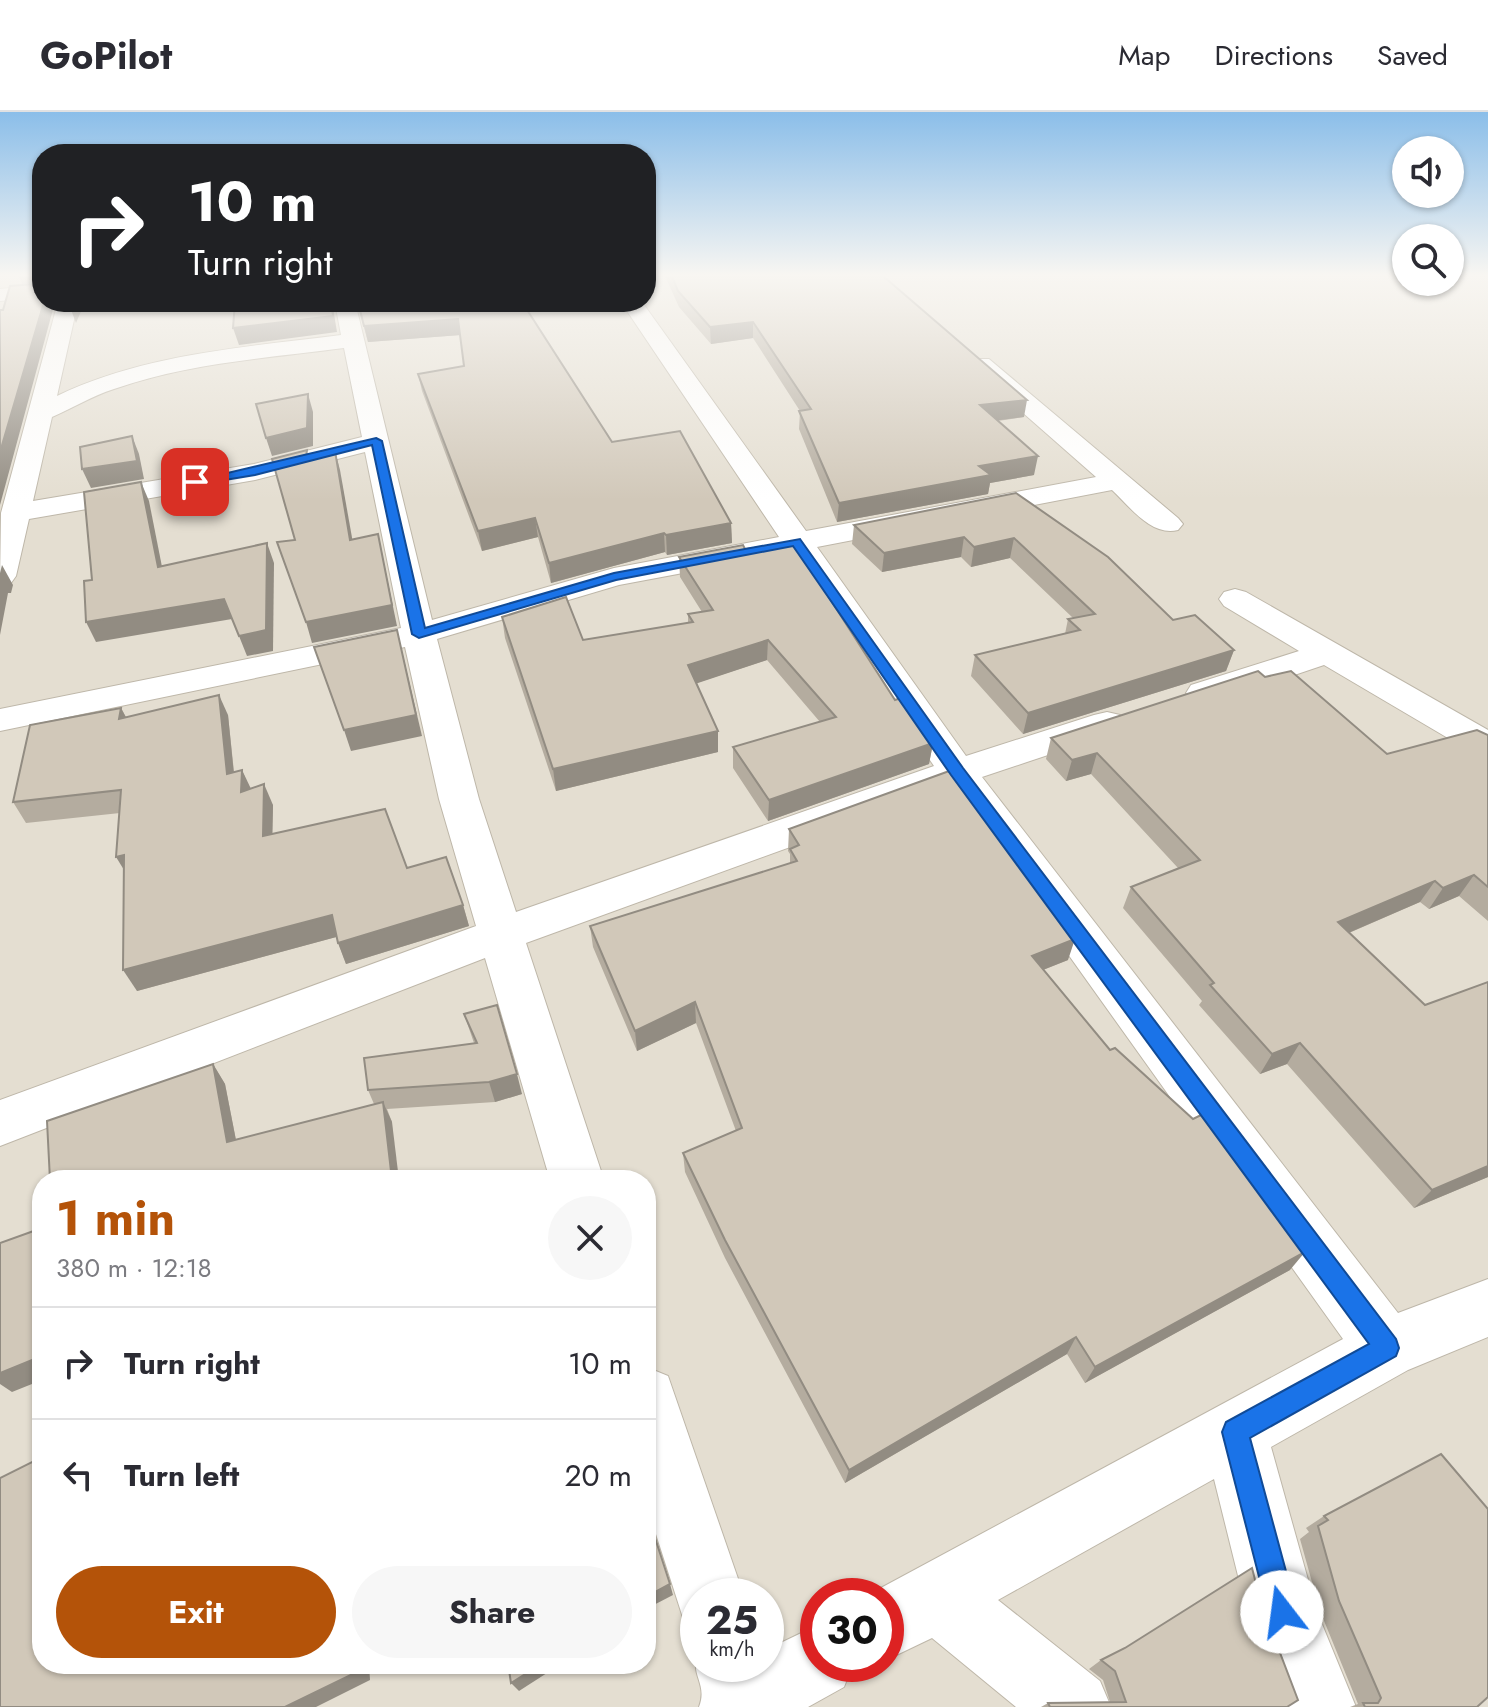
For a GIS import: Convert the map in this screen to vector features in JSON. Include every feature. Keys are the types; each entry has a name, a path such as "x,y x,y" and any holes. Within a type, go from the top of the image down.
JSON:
{"street":[{"path":"0,576 15,513 12,477 40,413 56,350"},
{"path":"40,413 109,382 220,358 276,350"},
{"path":"356,350 459,799 574,1170"},
{"path":"664,350 957,771 1387,1348"},
{"path":"965,350 1168,524"},
{"path":"49,382 109,382"},
{"path":"15,513 255,472 376,441"},
{"path":"0,720 419,634 614,577 1118,481"},
{"path":"1235,599 1488,746"},
{"path":"1179,701 1327,653"},
{"path":"0,1123 499,936 957,771 1135,715"},
{"path":"911,1610 1387,1348 1488,1308"},
{"path":"656,1429 703,1578"},
{"path":"1235,1432 1282,1612 1319,1707"},
{"path":"911,1610 1074,1707"},
{"path":"736,1691 800,1668"}],"shaded area":[{"path":"0,350 1488,350 1488,1707 0,1707"}],"building":[{"path":"0,350 30,350 0,452"},
{"path":"462,350 553,350 612,442 680,431 731,523 664,533 549,563 535,518 478,531 418,374 464,366"},
{"path":"772,350 969,350 1027,400 980,405 1038,456 979,466 991,475 839,503 799,411 811,409"},
{"path":"308,394 307,428 266,438 256,404"},
{"path":"132,436 137,461 82,469 80,447"},
{"path":"307,450 306,457 335,451 350,540 378,534 392,605 306,622 277,542 295,540 272,459"},
{"path":"141,482 158,567 267,543 266,630 239,636 224,599 86,622 84,581 92,580 84,492"},
{"path":"1016,493 1108,557 1173,620 1195,615 1234,650 1028,713 975,655 1080,630 1068,619 1095,614 1014,538 974,547 964,537 884,553 854,525"},
{"path":"794,543 895,700 901,698 933,743 769,800 733,747 836,717 768,640 688,665 718,731 553,769 502,617 566,597 583,640 693,622 688,614 713,610 679,557 743,545 745,549"},
{"path":"397,630 416,715 344,730 314,647"},
{"path":"1258,671 1265,677 1291,671 1387,754 1477,730 1488,735 1488,887 1474,875 1443,888 1435,881 1338,922 1425,1005 1488,982 1488,1166 1432,1190 1300,1043 1272,1054 1210,985 1214,983 1131,887 1200,860 1097,753 1072,760 1051,738"},
{"path":"219,695 227,774 242,770 241,792 264,784 263,836 385,809 407,868 446,857 463,905 338,943 332,915 123,970 124,855 116,857 121,790 13,802 30,725 121,708 119,719"},
{"path":"952,770 1075,939 1032,956 1110,1050 1115,1048 1193,1119 1203,1114 1305,1252 1095,1367 1076,1337 849,1470 725,1240 683,1153 742,1128 695,1002 635,1031 590,926 797,861 790,849 799,845 789,829"},
{"path":"497,1005 517,1074 489,1082 368,1090 364,1058 477,1043 464,1014"},
{"path":"213,1064 227,1142 383,1102 391,1170 49,1170 47,1121"},
{"path":"32,1232 32,1360 0,1373 0,1243"},
{"path":"1441,1454 1488,1509 1488,1697 1477,1707 1365,1707 1363,1703 1378,1703 1381,1698 1339,1601 1318,1526 1328,1520 1324,1516"},
{"path":"32,1462 32,1674 353,1674 285,1707 0,1707 0,1478"},
{"path":"656,1541 670,1584 656,1592"},
{"path":"1252,1568 1261,1603 1298,1700 1287,1707 1050,1707 1048,1703 1126,1702 1115,1671 1101,1660"},
{"path":"510,1674 525,1674 511,1683"}],"route":[{"path":"195,482 255,472 376,441 419,634 614,577 796,542 957,771 1387,1348 1235,1432 1282,1612"}]}
